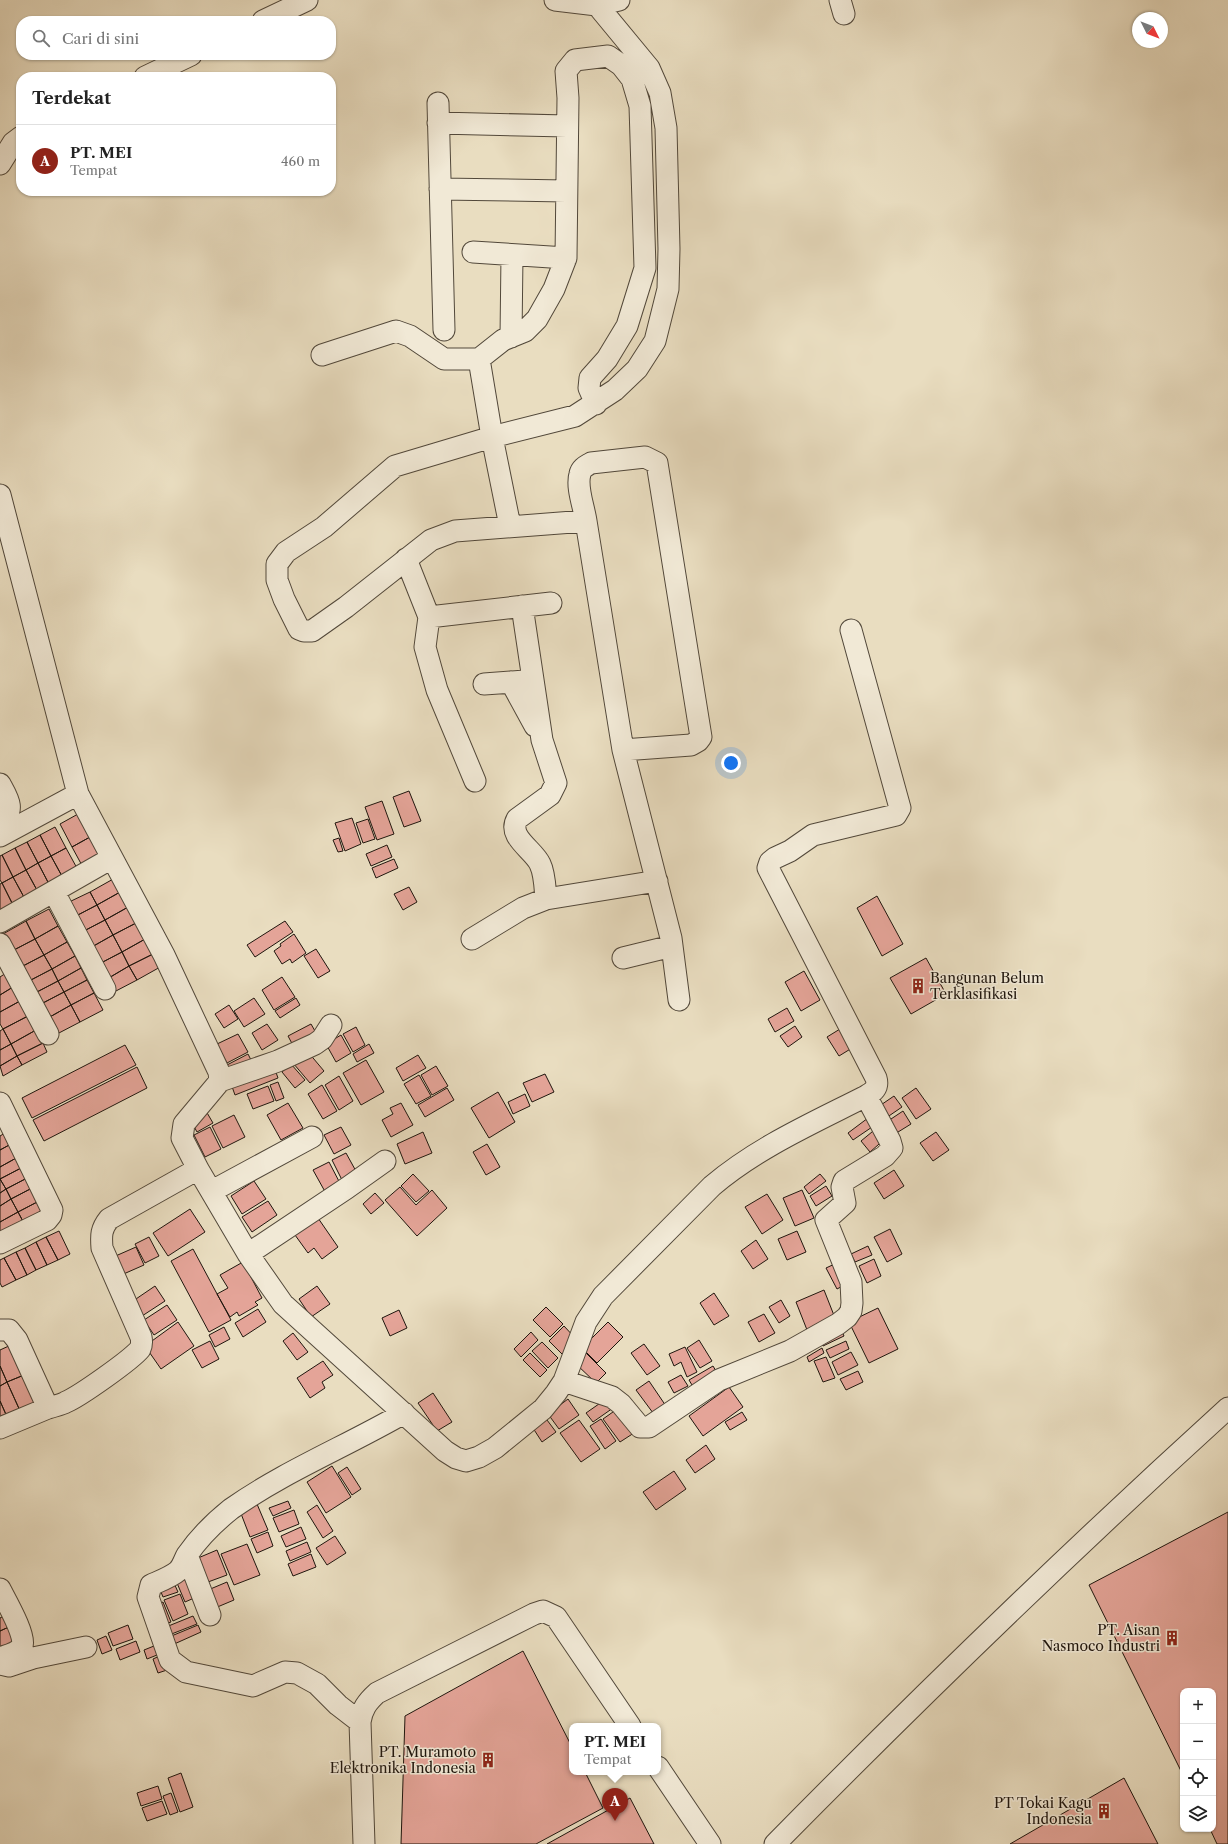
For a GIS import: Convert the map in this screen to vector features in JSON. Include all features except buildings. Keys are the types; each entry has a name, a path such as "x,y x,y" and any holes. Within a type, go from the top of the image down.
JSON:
{"street":[{"path":"273,16 307,0"},
{"path":"555,0 597,5 619,0"},
{"path":"586,521 455,531 431,540 346,607 312,631 304,632 299,629 284,599 277,580 277,564 286,552 324,527 395,466 575,416 596,404 615,390 637,369 655,341 668,289 669,249 666,128 660,93 649,68 597,5"},
{"path":"322,355 396,331 410,336 444,359 479,359 503,340 525,331 537,319 554,288 566,258 568,126 566,71 575,60 608,56 622,65 632,79 640,106 645,268 626,326 607,359 590,378 589,388 596,404"},
{"path":"155,72 181,60"},
{"path":"438,103 444,330"},
{"path":"438,123 568,126"},
{"path":"0,164 16,141"},
{"path":"440,189 566,191"},
{"path":"473,252 566,258"},
{"path":"511,337 512,255"},
{"path":"479,359 492,438 510,526"},
{"path":"623,750 691,745 698,741 701,737 656,463 645,457 591,463 583,468 580,473 579,483 623,750 657,881 672,946 679,1000"},
{"path":"0,495 78,794 164,955 216,1062 220,1081"},
{"path":"406,559 428,617 425,647 437,690 475,781"},
{"path":"428,617 551,603"},
{"path":"522,606 542,740 556,783 550,795 517,819 514,824 516,833 540,864 546,899"},
{"path":"331,1025 322,1039 315,1044 278,1061 220,1081 190,1116 183,1128 182,1138 198,1169 248,1254 283,1304 445,1451 456,1458 466,1461 495,1448 543,1409 564,1381 586,1322 604,1296 712,1186 726,1174 774,1142 866,1096 874,1091 877,1086 876,1078 768,868 770,862 775,858 790,851 813,835 896,815 899,812 900,808 851,630"},
{"path":"484,684 533,681"},
{"path":"511,682 542,740"},
{"path":"0,784 8,798 10,808 8,813 0,820"},
{"path":"0,836 78,794"},
{"path":"0,922 112,858"},
{"path":"472,939 523,908 546,899 657,881"},
{"path":"54,892 105,989"},
{"path":"0,944 48,1034"},
{"path":"623,958 672,946"},
{"path":"564,1381 612,1397 621,1404 640,1427 649,1428 719,1380 790,1351 838,1324 847,1317 851,1311 852,1282 826,1220 845,1203 842,1187 844,1181 886,1156 892,1148 890,1141 866,1096"},
{"path":"0,1103 52,1210 51,1215 47,1220 0,1243"},
{"path":"212,1191 312,1137"},
{"path":"248,1254 385,1161"},
{"path":"0,1428 66,1402 80,1394 140,1349 142,1344 141,1337 102,1248 102,1227 109,1219 198,1169"},
{"path":"0,1330 9,1330 17,1340 48,1408"},
{"path":"775,1844 901,1716 1159,1471 1228,1408"},
{"path":"360,1722 338,1705 317,1684 297,1673 285,1672 253,1686 186,1672 170,1660 148,1597 149,1589 151,1585 177,1571 187,1555 228,1512 248,1498 274,1482 366,1435 404,1413"},
{"path":"187,1555 210,1615"},
{"path":"0,1589 23,1640 22,1646 18,1651 0,1658"},
{"path":"364,1844 360,1722 362,1712 368,1701 377,1693 534,1614 543,1611 550,1614 560,1623 628,1723"},
{"path":"0,1664 9,1666 33,1658 86,1647"},
{"path":"661,1771 710,1844"}],"place":[{"name":"Bangunan Belum Terklasifikasi","path":"918,986"},
{"name":"PT. Aisan Nasmoco Industri","path":"1172,1638"},
{"name":"PT. Muramoto Elektronika Indonesia","path":"488,1760"},
{"name":"PT Tokai Kagu Indonesia","path":"1104,1811"},
{"name":"PT. MEI","path":"615,1821"}]}
